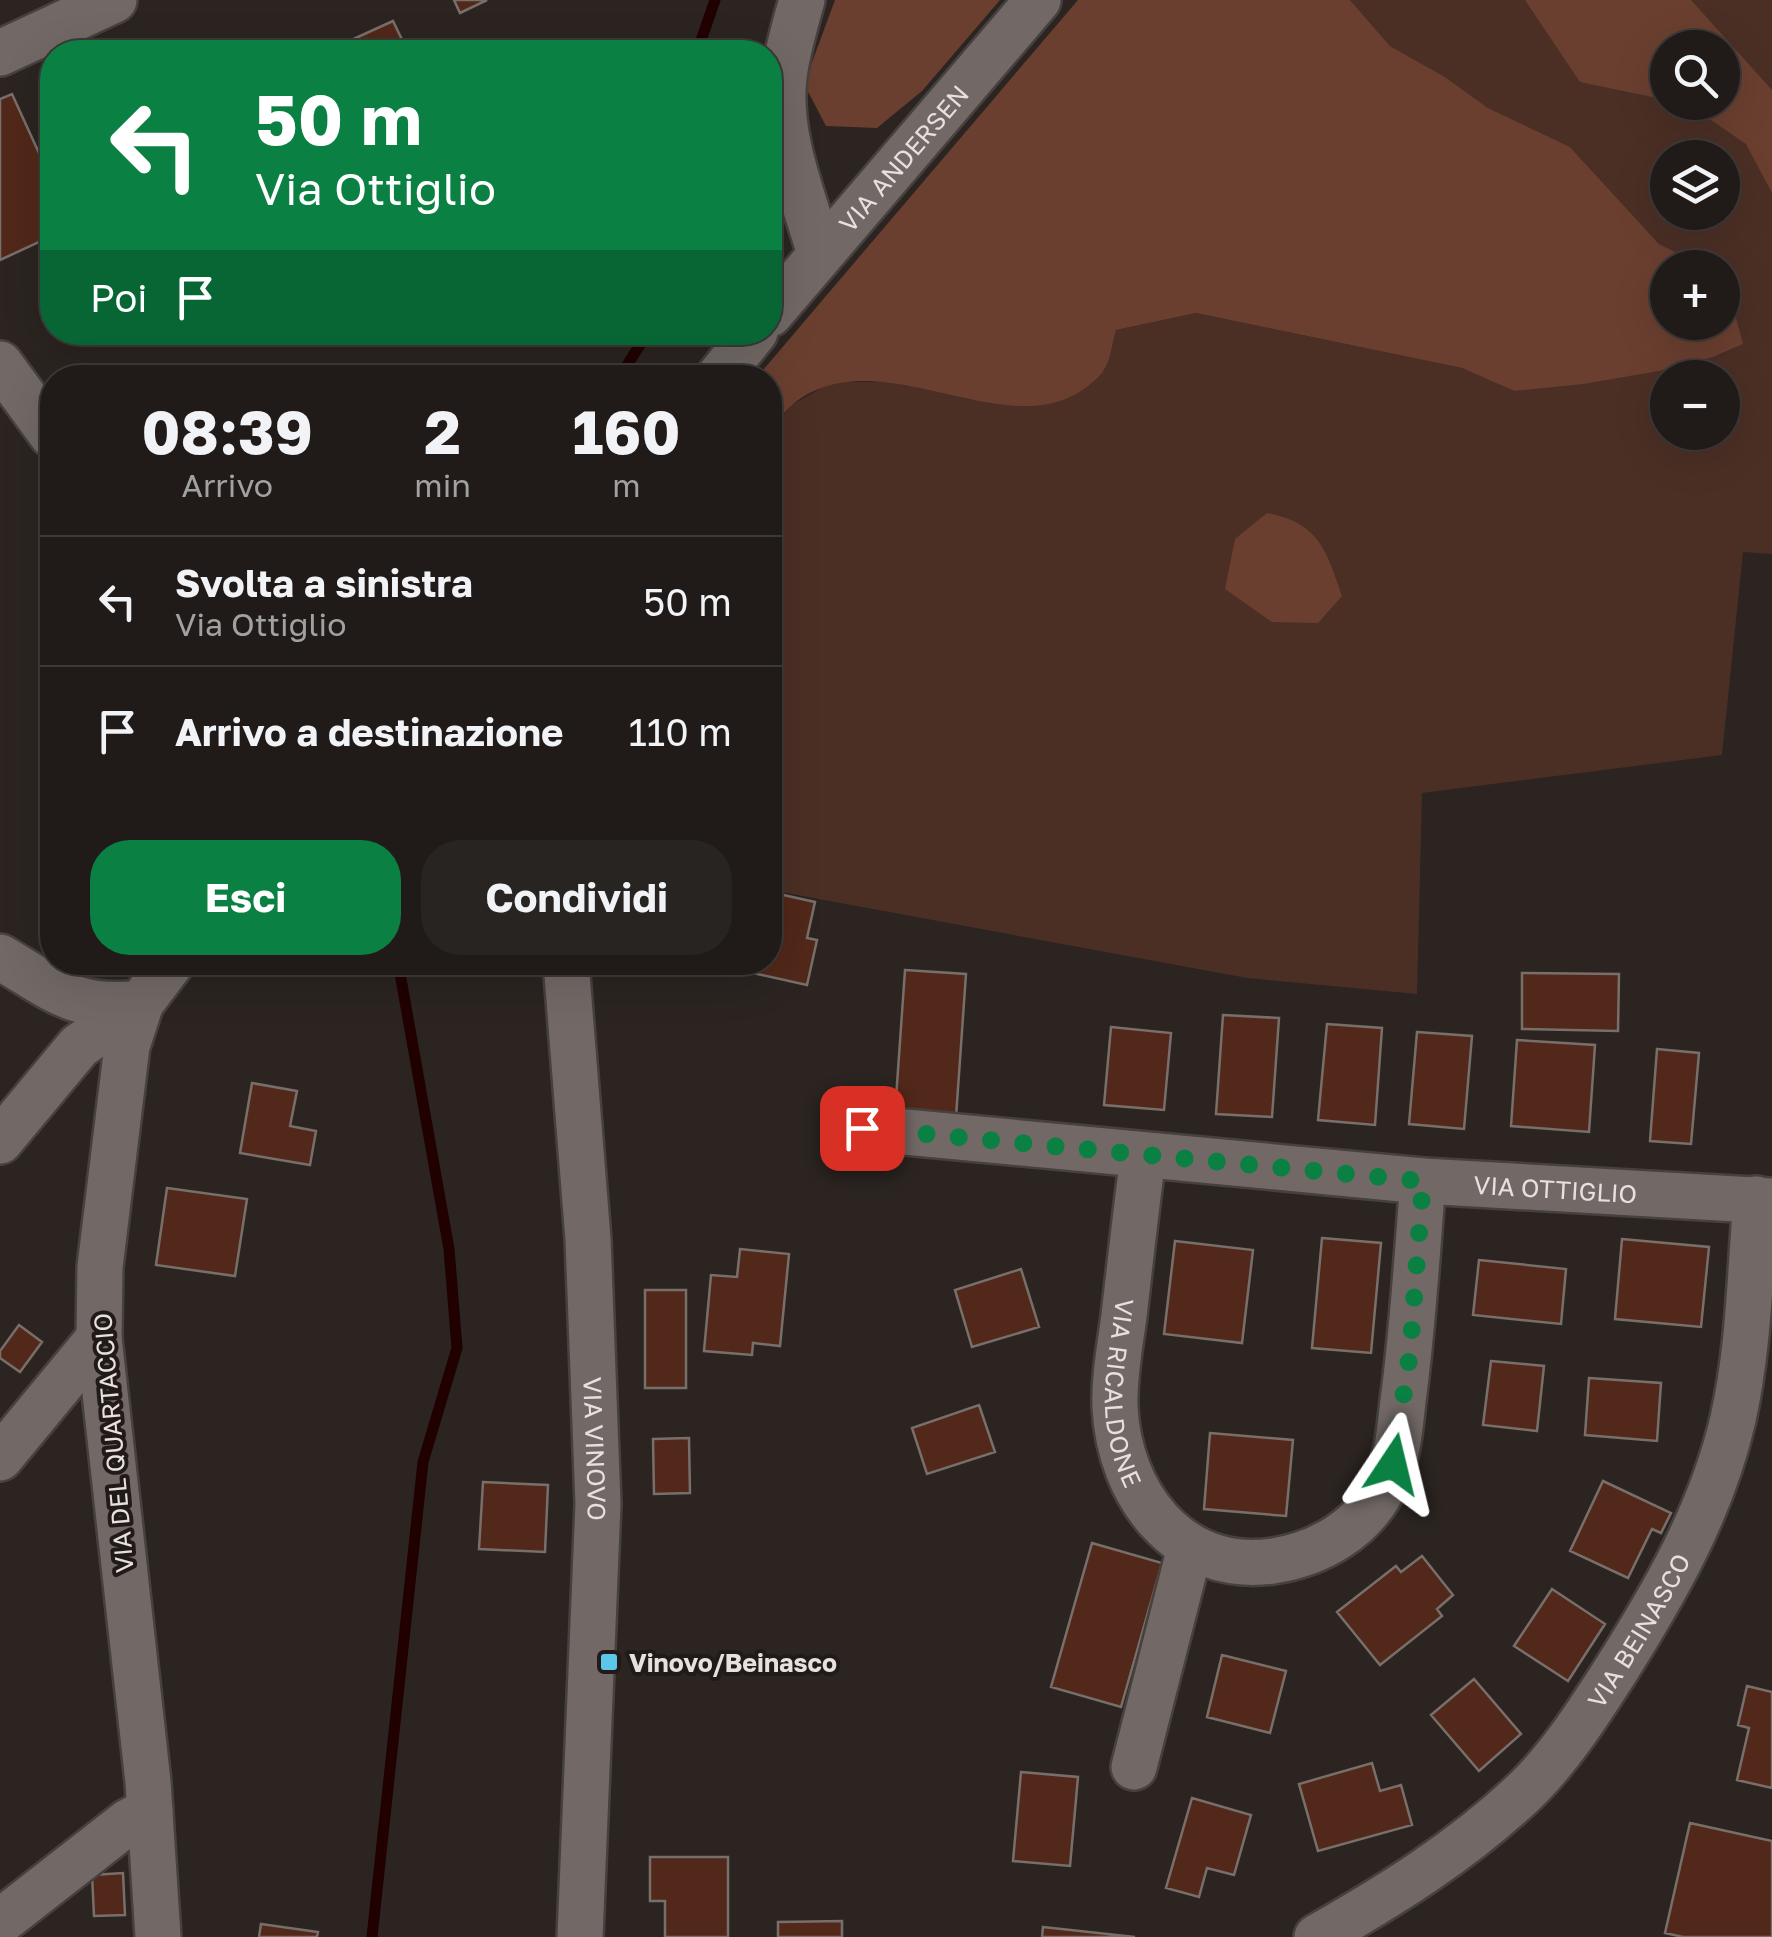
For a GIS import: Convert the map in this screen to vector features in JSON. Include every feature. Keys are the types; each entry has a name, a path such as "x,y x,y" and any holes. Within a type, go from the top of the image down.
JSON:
{"street":[{"path":"0,53 114,0"},
{"path":"802,0 788,50 783,108 786,134 820,254"},
{"name":"VIA ANDERSEN","path":"782,300 1038,0"},
{"path":"728,365 745,345"},
{"path":"0,364 40,419"},
{"path":"0,957 76,1001 100,1006 135,983"},
{"name":"VIA VINOVO","path":"567,975 588,1239 598,1504 580,1937"},
{"path":"0,1141 135,983"},
{"name":"VIA DEL QUARTACCIO","path":"135,983 100,1266 99,1338 150,1810 158,1937"},
{"name":"VIA OTTIGLIO","path":"862,1128 1423,1181 1764,1200"},
{"name":"VIA RICALDONE","path":"1143,1157 1117,1368 1116,1423 1130,1470 1148,1507 1190,1548 1213,1558 1239,1562 1290,1558 1320,1549 1338,1538 1387,1481 1398,1439 1410,1353 1423,1181"},
{"name":"VIA BEINASCO","path":"1317,1937 1432,1869 1525,1791 1569,1739 1654,1607 1706,1504 1734,1418 1764,1200"},
{"path":"0,1458 99,1338"},
{"path":"1134,1767 1190,1548"},
{"path":"24,1918 128,1822 150,1810"}],"shaded area":[{"path":"835,0 1000,0 922,91 877,128 826,126 804,84"},
{"path":"1078,0 1350,0 1390,46 1445,77 1488,108 1570,147 1659,244 1671,250 1650,250 1650,340 1740,340 1740,333 1743,344 1701,360 1650,360 1650,373 1514,391 1462,368 1196,313 1116,330 1102,373 1069,397 1032,406 992,403 867,381 828,386 792,405 782,418 782,365 767,365"},
{"path":"1350,0 1772,0 1772,554 1743,552 1722,755 1422,793 1417,994 1247,978 782,892 782,418 790,406 832,382 902,382 1006,405 1104,371 1116,330 1196,313 1462,368 1514,391 1650,368 1650,450 1740,450 1740,360 1695,360 1742,344 1740,250 1671,250 1659,244 1570,147 1488,108 1445,77 1390,46"},
{"path":"1525,0 1691,0 1718,30 1650,30 1650,96 1580,82"},
{"path":"1740,54 1772,90 1772,193 1746,144 1711,120 1740,120"},
{"path":"1267,513 1298,524 1325,552 1342,596 1318,623 1272,622 1225,589 1235,539"}],"building":[{"path":"454,0 487,0 460,13"},
{"path":"393,21 402,40 351,40"},
{"path":"12,94 40,153 40,242 0,260 0,99"},
{"path":"782,895 815,902 807,938 817,940 807,985 762,975 782,975"},
{"path":"905,970 966,974 956,1117 895,1113"},
{"path":"1522,973 1619,974 1618,1031 1522,1029"},
{"path":"1223,1015 1279,1018 1272,1117 1216,1114"},
{"path":"1327,1024 1382,1028 1375,1125 1318,1120"},
{"path":"1111,1027 1171,1033 1164,1110 1104,1105"},
{"path":"1417,1032 1472,1036 1464,1129 1409,1124"},
{"path":"1517,1040 1595,1045 1589,1132 1511,1126"},
{"path":"1657,1049 1699,1053 1691,1144 1650,1141"},
{"path":"252,1083 297,1091 290,1126 316,1131 310,1165 240,1153"},
{"path":"167,1188 247,1199 235,1276 156,1265"},
{"path":"1322,1238 1381,1243 1371,1353 1312,1348"},
{"path":"1622,1239 1709,1247 1701,1327 1615,1319"},
{"path":"1175,1241 1253,1250 1242,1343 1164,1334"},
{"path":"740,1249 789,1254 780,1346 753,1343 752,1355 704,1351 711,1275 737,1277"},
{"path":"1479,1260 1566,1269 1561,1324 1473,1315"},
{"path":"1021,1269 1039,1327 972,1347 955,1290"},
{"path":"645,1290 686,1290 686,1388 645,1388"},
{"path":"19,1325 42,1342 20,1372 0,1358 0,1351"},
{"path":"1491,1361 1544,1366 1537,1431 1483,1425"},
{"path":"1589,1378 1661,1383 1657,1441 1585,1435"},
{"path":"979,1405 995,1452 927,1474 912,1428"},
{"path":"1210,1433 1293,1440 1286,1516 1204,1509"},
{"path":"689,1438 690,1493 654,1494 653,1439"},
{"path":"1603,1481 1671,1513 1661,1533 1652,1529 1628,1578 1570,1551"},
{"path":"483,1482 548,1485 545,1552 479,1549"},
{"path":"1092,1543 1162,1563 1121,1707 1051,1687"},
{"path":"1422,1556 1453,1595 1437,1609 1442,1616 1380,1665 1337,1612 1396,1566 1401,1572"},
{"path":"1552,1589 1605,1624 1568,1681 1514,1646"},
{"path":"1222,1655 1286,1671 1270,1733 1207,1717"},
{"path":"1474,1679 1521,1734 1479,1771 1431,1715"},
{"path":"1747,1686 1772,1692 1772,1788 1737,1780 1749,1728 1738,1725"},
{"path":"1372,1763 1380,1791 1401,1785 1412,1825 1318,1851 1299,1784"},
{"path":"1021,1772 1078,1777 1070,1866 1013,1861"},
{"path":"1192,1798 1251,1815 1234,1875 1207,1868 1199,1897 1166,1888"},
{"path":"1690,1823 1772,1841 1772,1937 1683,1937 1665,1933"},
{"path":"650,1857 728,1857 728,1937 665,1937 665,1901 650,1901"},
{"path":"123,1873 125,1915 94,1916 92,1875"},
{"path":"842,1921 842,1937 778,1937 778,1922"},
{"path":"261,1924 318,1932 317,1937 259,1937"},
{"path":"1043,1927 1135,1937 1042,1937"}],"waterway":[{"path":"701,40 715,0"},
{"path":"627,365 640,345"},
{"path":"372,1937 423,1462 457,1348 449,1249 400,975"}],"place":[{"name":"Vinovo/Beinasco","path":"609,1662"}],"route":[{"path":"862,1128 1423,1181 1410,1353 1393,1464"}]}
